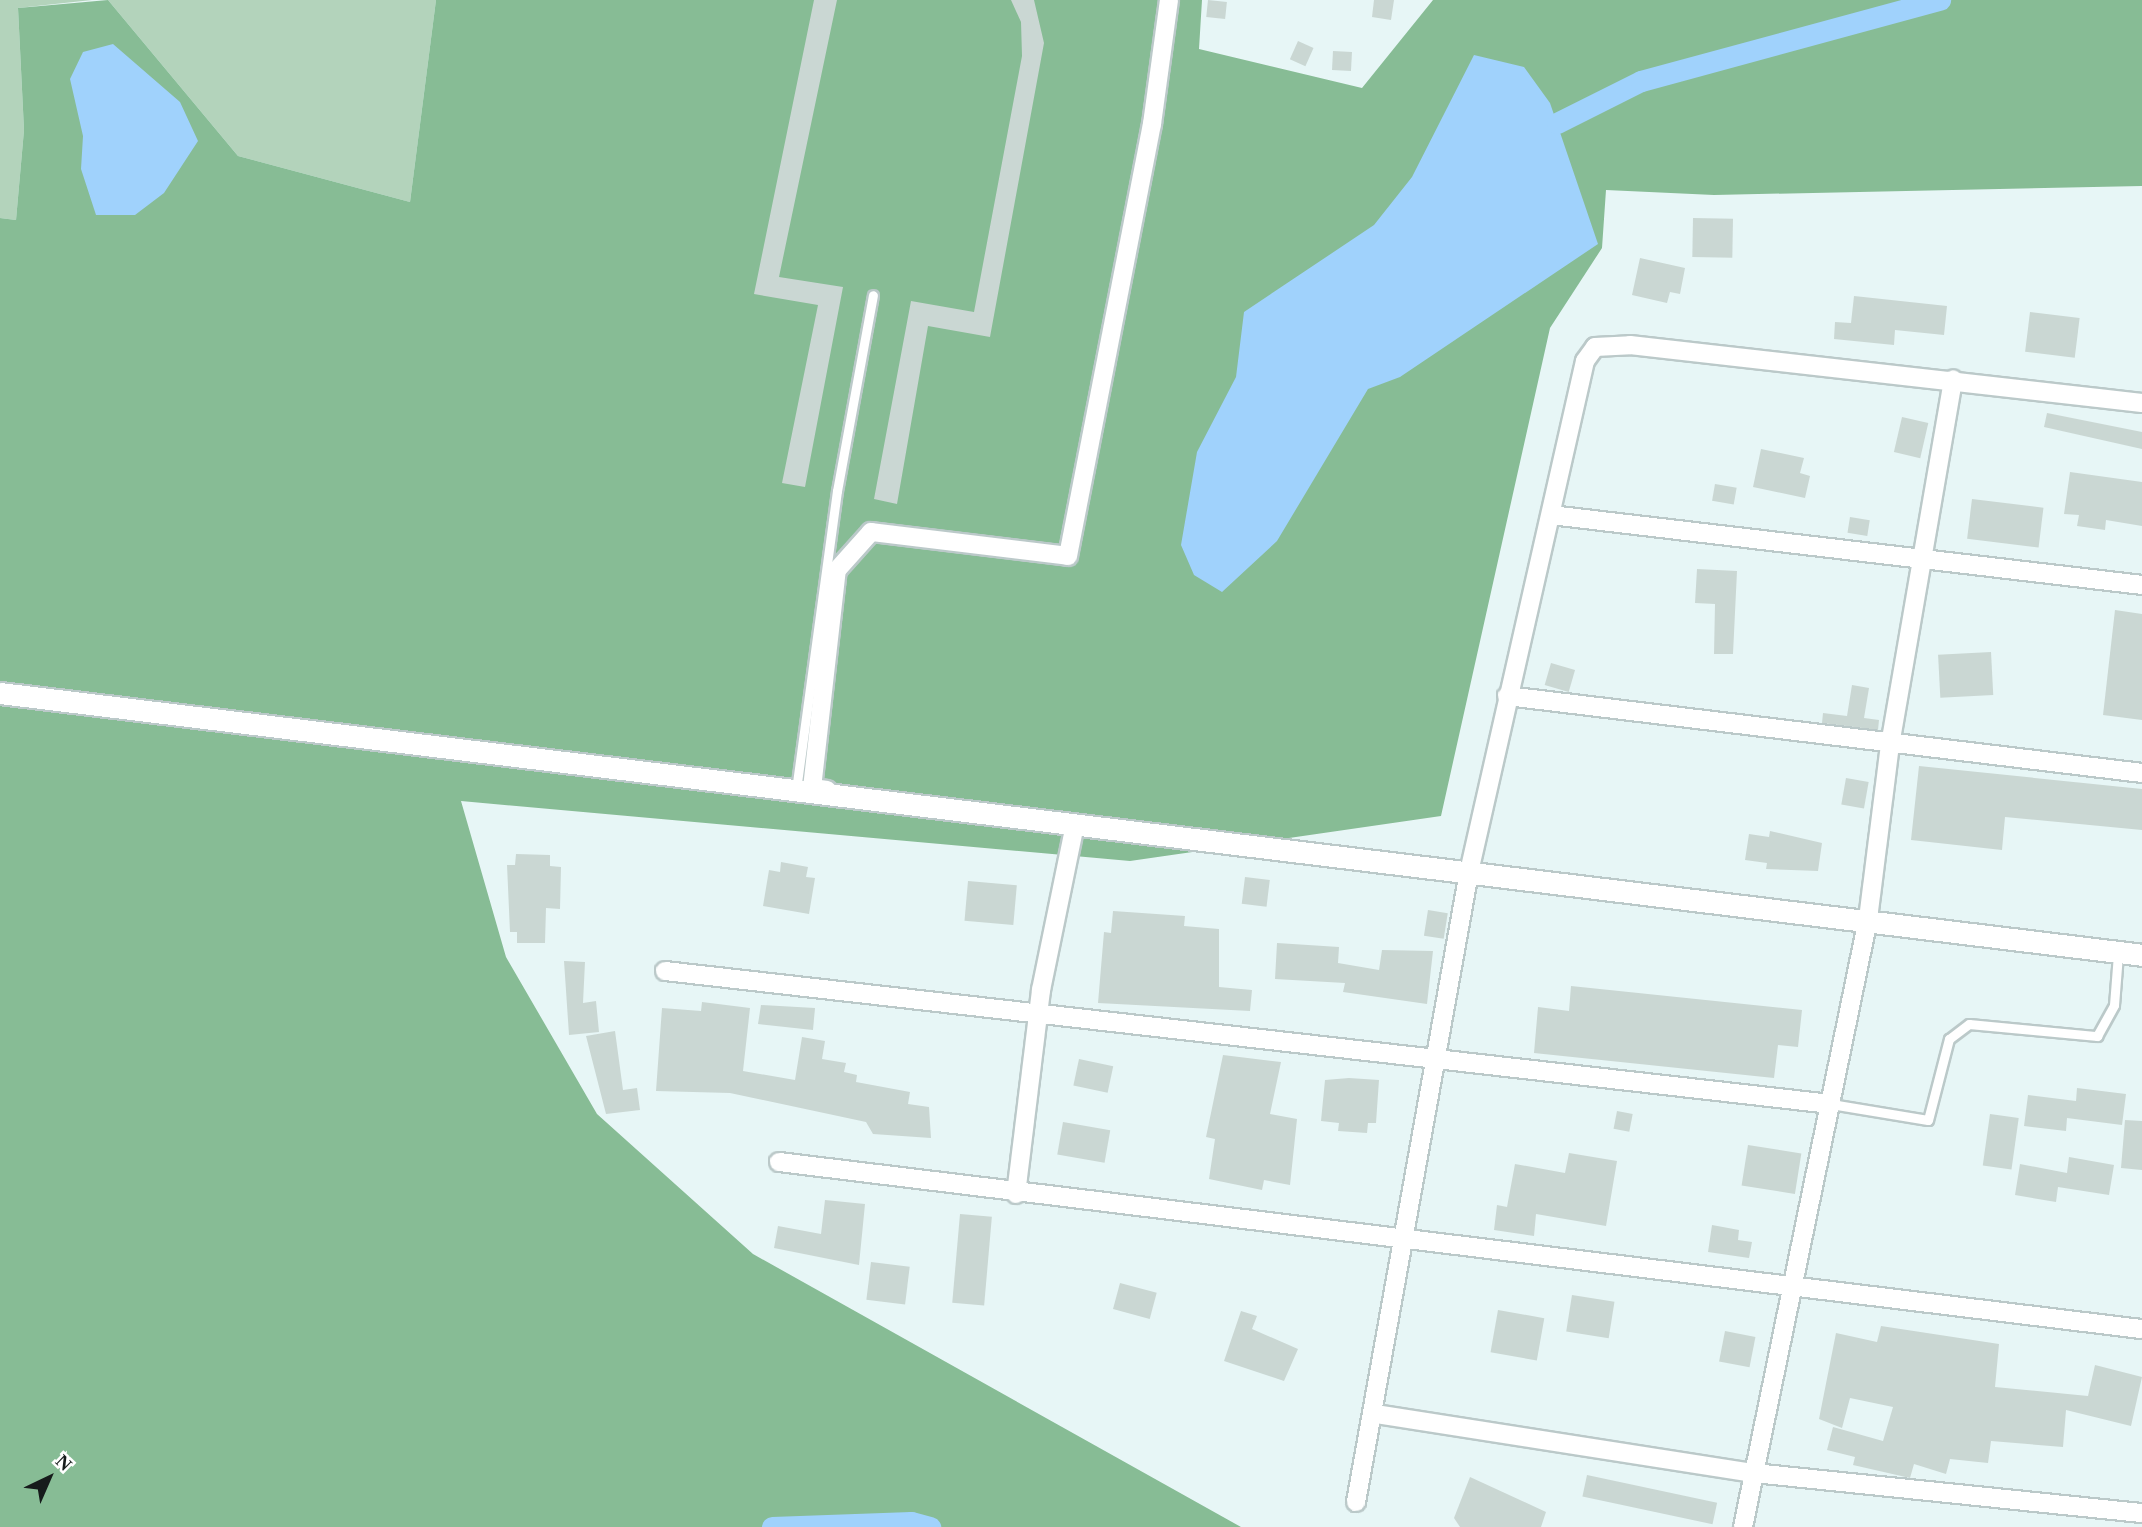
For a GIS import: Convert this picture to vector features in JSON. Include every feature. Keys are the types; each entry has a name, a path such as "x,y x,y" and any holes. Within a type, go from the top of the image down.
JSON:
{"street":[{"path":"1169,0 1152,124 1068,556 871,532 837,570 812,788 1174,836 1868,919 2142,955"},
{"path":"1356,1502 1376,1414 1469,872 1585,361 1595,347 1630,345 1953,379 2142,403"},
{"path":"1743,1527 1794,1290 1868,919 1890,745 1953,379"},
{"path":"1551,515 2142,585"},
{"path":"0,693 1174,836"},
{"path":"1507,696 1890,745 2142,773"},
{"path":"1016,1195 1038,1013 1075,825"},
{"path":"665,971 1831,1104"},
{"path":"779,1162 1016,1195 1794,1290 2142,1329"},
{"path":"1376,1414 1754,1473 2142,1513"}],"lane":[{"path":"796,791 837,491 873,295"},
{"path":"1831,1104 1927,1120 1949,1039 1969,1024 2097,1036 2114,1005 2119,952"}],"green space":[{"path":"0,0 92,0 18,8 24,130 16,220 0,218"},
{"path":"108,0 436,0 410,202 238,156"},
{"path":"108,0 238,156 410,202 436,0 1202,0 1199,49 1362,88 1433,0 2142,0 2142,186 1714,195 1606,190 1602,248 1550,328 1441,816 1130,861 461,801 506,957 597,1114 753,1254 1241,1527 0,1527 0,218 16,220 24,130 18,8"}],"water":[{"path":"113,44 180,102 198,141 164,193 135,215 96,215 81,169 83,136 70,79 83,52"},
{"path":"1474,55 1524,67 1550,103 1598,244 1400,377 1368,389 1277,541 1222,592 1194,575 1181,545 1197,452 1236,377 1244,312 1374,225 1412,177"}],"building":[{"path":"814,0 837,0 779,277 843,287 805,487 782,483 818,305 754,294"},
{"path":"1011,0 1034,0 1044,43 990,337 928,326 897,504 874,499 911,301 974,312 1022,56 1021,22"},
{"path":"1208,0 1227,2 1225,19 1206,17"},
{"path":"1374,0 1394,0 1391,20 1372,17"},
{"path":"1298,41 1314,48 1305,66 1290,59"},
{"path":"1333,51 1352,52 1351,71 1332,70"},
{"path":"1693,218 1733,219 1732,258 1692,257"},
{"path":"1640,258 1685,268 1680,294 1670,292 1667,303 1632,295"},
{"path":"1854,296 1947,306 1944,335 1895,330 1894,345 1834,339 1835,322 1851,323"},
{"path":"2030,312 2080,318 2075,358 2025,352"},
{"path":"2047,413 2142,432 2142,449 2044,427"},
{"path":"1902,417 1928,423 1920,458 1894,452"},
{"path":"1761,449 1804,458 1800,473 1810,476 1805,498 1753,487"},
{"path":"2070,472 2142,482 2142,526 2106,520 2105,530 2077,526 2079,515 2064,514"},
{"path":"1715,484 1737,488 1734,505 1712,501"},
{"path":"1972,499 2043,508 2039,547 1967,539"},
{"path":"1850,517 1870,520 1867,536 1847,533"},
{"path":"1697,569 1737,571 1733,654 1714,654 1715,604 1695,603"},
{"path":"2115,610 2142,614 2142,720 2103,715"},
{"path":"1991,652 1993,695 1940,698 1938,655"},
{"path":"1551,663 1575,670 1569,692 1545,685"},
{"path":"1852,685 1869,688 1864,718 1879,720 1878,730 1822,723 1823,713 1847,716"},
{"path":"1919,766 2142,789 2142,830 2005,817 2002,850 1911,840"},
{"path":"1846,778 1869,782 1864,809 1841,805"},
{"path":"1770,831 1822,843 1818,871 1766,869 1767,863 1745,860 1749,834 1769,837"},
{"path":"516,854 550,855 550,866 561,867 560,909 546,908 545,943 517,943 517,932 510,932 507,865 515,865"},
{"path":"781,862 808,867 806,877 815,878 809,914 763,906 769,870 780,872"},
{"path":"1245,877 1270,880 1267,907 1242,904"},
{"path":"968,881 1017,885 1013,925 965,921"},
{"path":"1428,910 1448,913 1444,939 1424,936"},
{"path":"1113,911 1185,916 1184,926 1219,929 1219,987 1252,990 1250,1011 1098,1003 1104,932 1111,933"},
{"path":"1277,943 1339,947 1338,963 1379,970 1382,950 1433,951 1427,1004 1343,992 1345,983 1275,979"},
{"path":"564,961 585,962 583,1003 596,1001 599,1032 569,1035"},
{"path":"1571,986 1802,1010 1798,1047 1778,1045 1774,1078 1534,1053 1538,1007 1569,1011"},
{"path":"702,1002 750,1008 743,1071 795,1080 802,1037 825,1041 822,1059 846,1063 844,1072 857,1075 856,1082 910,1092 908,1104 929,1107 931,1138 873,1134 866,1122 730,1093 656,1091 662,1008 701,1011"},
{"path":"761,1005 815,1008 813,1030 758,1024"},
{"path":"615,1031 623,1090 637,1088 640,1110 606,1114 586,1036"},
{"path":"1223,1055 1281,1062 1270,1114 1297,1119 1290,1185 1264,1180 1262,1190 1209,1179 1215,1139 1206,1137"},
{"path":"1079,1059 1113,1066 1108,1093 1073,1085"},
{"path":"1325,1080 1379,1080 1376,1123 1368,1123 1367,1133 1338,1131 1339,1123 1321,1121"},
{"path":"2077,1088 2126,1094 2122,1125 2067,1118 2066,1131 2024,1126 2028,1095 2076,1101"},
{"path":"1617,1111 1633,1114 1629,1132 1614,1129"},
{"path":"1990,1114 2019,1118 2011,1170 1983,1165"},
{"path":"2125,1120 2142,1121 2142,1170 2121,1168"},
{"path":"1063,1122 1110,1130 1105,1163 1057,1154"},
{"path":"1748,1145 1801,1153 1795,1194 1742,1185"},
{"path":"1569,1153 1617,1161 1606,1226 1536,1214 1534,1236 1494,1230 1497,1205 1507,1207 1515,1164 1565,1173"},
{"path":"2069,1157 2114,1165 2109,1195 2058,1187 2056,1202 2015,1195 2020,1164 2067,1173"},
{"path":"825,1200 865,1204 859,1265 774,1248 778,1226 821,1234"},
{"path":"960,1214 992,1217 984,1305 952,1303"},
{"path":"1712,1225 1739,1230 1738,1240 1752,1242 1749,1258 1708,1252"},
{"path":"871,1262 910,1267 905,1304 866,1300"},
{"path":"1120,1283 1157,1293 1150,1319 1113,1309"},
{"path":"1572,1295 1614,1302 1609,1338 1566,1332"},
{"path":"1498,1310 1544,1318 1537,1361 1491,1352"},
{"path":"1241,1311 1257,1316 1252,1329 1298,1349 1284,1381 1224,1361"},
{"path":"1881,1326 1999,1344 1995,1387 2088,1396 2095,1365 2142,1377 2131,1426 2066,1410 2063,1447 1991,1441 1988,1463 1950,1459 1946,1474 1914,1464 1910,1478 1853,1465 1855,1457 1827,1450 1833,1427 1883,1441 1893,1407 1850,1398 1842,1428 1819,1419 1836,1333 1877,1342"},
{"path":"1725,1331 1755,1337 1750,1367 1719,1361"},
{"path":"1587,1475 1717,1503 1713,1524 1582,1497"},
{"path":"1470,1477 1546,1512 1541,1527 1460,1527 1454,1518"}],"waterway":[{"path":"1557,123 1641,81 1940,0"},
{"path":"772,1527 911,1522 930,1527"}]}
